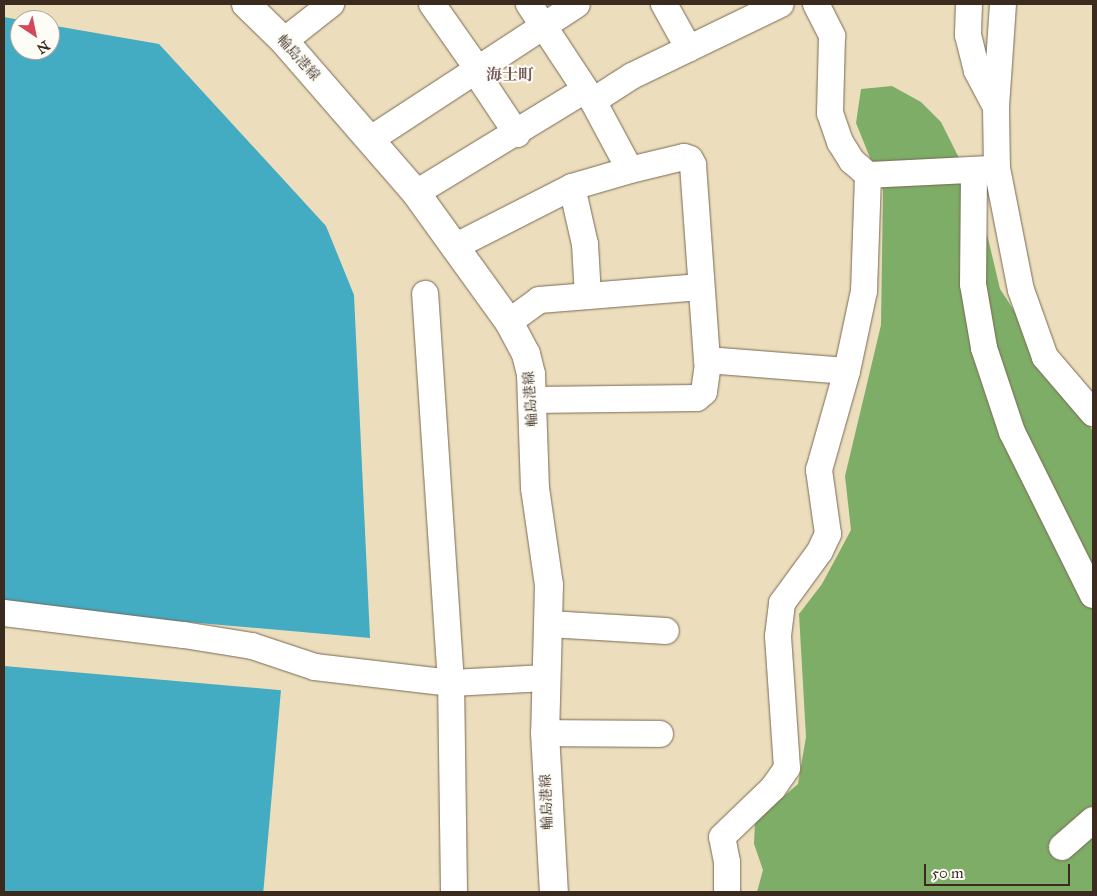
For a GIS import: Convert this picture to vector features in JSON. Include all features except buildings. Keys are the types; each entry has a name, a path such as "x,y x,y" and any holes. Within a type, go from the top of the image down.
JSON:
{"main road":[{"name":"輪島港線","path":"246,4 284,41 416,193 509,322 526,354 532,374 535,488 548,585 545,734 554,892"}],"street":[{"path":"284,41 331,4"},
{"path":"432,4 517,134"},
{"path":"371,140 476,69 536,14 577,4"},
{"path":"664,4 689,49"},
{"path":"416,193 517,134 589,95 781,4"},
{"path":"816,4 832,36 830,114 840,142 852,161 868,175 985,170"},
{"path":"969,4 968,35 977,71 996,107"},
{"path":"1003,4 996,107 985,170 974,284 984,348 1012,432 1093,595"},
{"path":"536,14 589,95 630,170"},
{"path":"456,246 572,187 684,157 690,159 693,165 700,287 708,362 704,392 697,398 532,400"},
{"path":"985,170 1030,318 1045,356 1093,413"},
{"path":"727,892 727,862 722,837 773,788 787,768 778,636 782,603 820,551 828,534 819,470 847,371 864,291 868,175"},
{"path":"572,187 585,244 588,296"},
{"path":"509,322 539,300 700,287"},
{"path":"425,294 451,683 454,892"},
{"path":"708,362 847,371"},
{"path":"4,613 184,635 252,646 315,667 451,683 547,678"},
{"path":"548,624 666,631"},
{"path":"545,734 660,734"},
{"path":"1062,847 1093,820"}],"green space":[{"path":"892,86 921,102 941,122 978,196 1000,289 1093,431 1093,892 757,892 763,870 754,844 755,821 798,784 806,737 799,614 822,584 851,530 845,476 881,325 883,190 856,123 861,89"}],"water":[{"path":"4,17 10,18 10,60 60,60 60,27 159,44 326,226 354,295 370,638 4,606"},
{"path":"4,666 281,690 263,892 4,892"}],"district":[{"name":"海士町","path":"510,75"}]}
